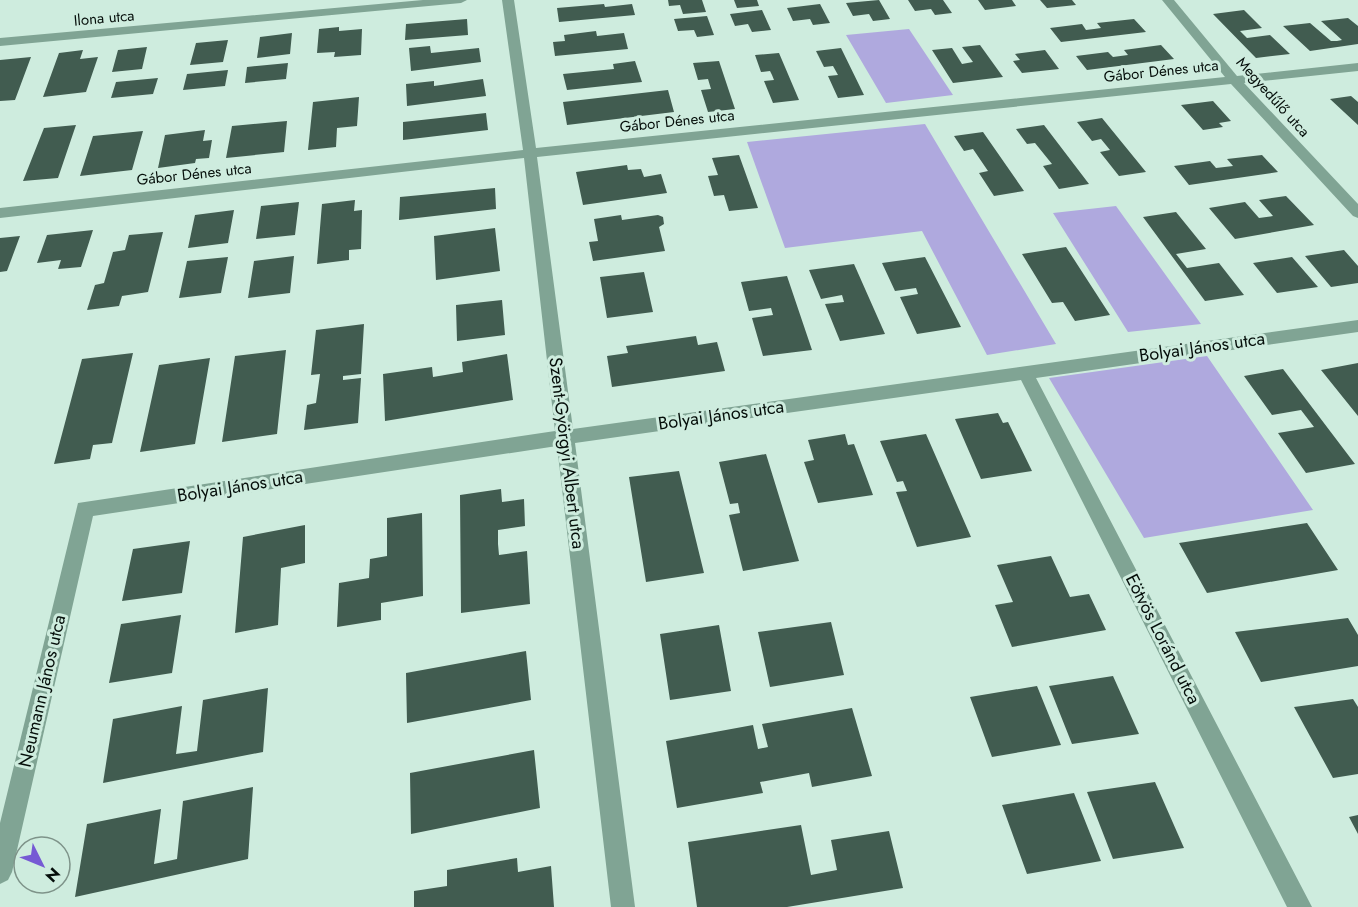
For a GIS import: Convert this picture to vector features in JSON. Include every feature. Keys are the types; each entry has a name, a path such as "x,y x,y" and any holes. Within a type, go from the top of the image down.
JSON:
{"street":[{"name":"Ilona utca","path":"0,42 461,0"},
{"name":"Szent-Györgyi Albert utca","path":"508,0 530,153 623,907"},
{"name":"Megyedűlő utca","path":"1168,0 1234,80 1358,213"},
{"name":"Gábor Dénes utca","path":"0,213 530,153 1358,67"},
{"name":"Bolyai János utca","path":"84,509 566,437 1358,326"},
{"name":"Eötvös Loránd utca","path":"1025,372 1300,907"},
{"name":"Neumann János utca","path":"0,872 84,509"}],"shaded area":[{"path":"909,29 953,95 886,103 846,35"},
{"path":"925,124 1056,344 987,355 922,231 785,248 747,142"},
{"path":"1116,206 1201,324 1128,332 1053,213"},
{"path":"1207,356 1313,510 1144,538 1049,378"}],"building":[{"path":"668,0 702,0 706,12 683,14 680,5 669,6"},
{"path":"734,0 757,0 759,6 737,8"},
{"path":"879,0 890,19 873,21 869,14 853,16 846,3"},
{"path":"908,0 943,0 952,13 935,15 931,9 915,11"},
{"path":"978,0 1012,0 1016,6 985,10"},
{"path":"1040,0 1072,0 1076,5 1047,8"},
{"path":"604,4 605,7 632,4 635,15 559,22 557,8"},
{"path":"820,4 830,23 813,25 810,19 793,21 787,8"},
{"path":"762,10 771,30 752,32 748,24 735,26 730,14"},
{"path":"1244,10 1262,28 1240,31 1247,38 1270,35 1290,54 1256,58 1213,14"},
{"path":"707,16 714,35 697,37 694,30 678,31 674,19"},
{"path":"1348,18 1358,26 1358,44 1310,51 1283,26 1310,23 1331,41 1337,41 1342,40 1321,21"},
{"path":"467,19 468,35 405,40 406,24"},
{"path":"1134,19 1146,32 1061,42 1050,28 1082,24 1086,30 1101,28 1097,23"},
{"path":"339,27 339,31 362,29 361,55 334,57 335,52 317,53 319,29"},
{"path":"596,31 597,36 624,33 628,49 555,56 553,42 565,41 564,35"},
{"path":"292,33 290,54 257,58 260,37"},
{"path":"228,40 223,62 190,65 196,43"},
{"path":"980,45 1003,77 953,83 932,50 952,48 962,64 973,62 962,47"},
{"path":"1161,45 1174,59 1087,70 1076,56 1108,52 1113,57 1128,55 1124,50"},
{"path":"430,46 431,53 479,48 481,62 411,71 409,48"},
{"path":"147,47 142,69 112,72 118,50"},
{"path":"841,48 864,95 838,98 828,76 838,75 833,66 824,67 816,51"},
{"path":"83,50 80,59 98,57 86,92 43,97 59,53"},
{"path":"1045,50 1059,69 1022,73 1013,61 1020,60 1015,54"},
{"path":"779,53 799,100 773,103 764,81 774,80 770,71 761,72 755,55"},
{"path":"31,57 15,100 0,101 0,60"},
{"path":"635,61 642,82 567,90 563,74 614,69 613,64"},
{"path":"719,61 735,109 708,112 701,90 711,89 708,79 698,80 693,63"},
{"path":"288,63 286,79 245,83 247,67"},
{"path":"228,70 225,86 183,90 187,74"},
{"path":"158,78 153,94 111,98 116,82"},
{"path":"483,79 486,96 407,106 406,84 434,81 434,86"},
{"path":"668,90 674,112 567,125 563,102"},
{"path":"1351,96 1358,102 1358,125 1330,99"},
{"path":"359,97 357,126 337,128 336,147 308,150 313,102"},
{"path":"1213,101 1231,121 1219,123 1223,127 1203,130 1181,105"},
{"path":"486,113 488,130 403,140 403,122"},
{"path":"1102,118 1146,172 1119,176 1100,152 1110,150 1101,139 1092,141 1077,122"},
{"path":"287,121 284,152 226,158 232,126"},
{"path":"76,125 58,178 23,181 44,128"},
{"path":"1044,125 1089,184 1059,189 1043,166 1052,164 1035,143 1027,144 1016,129"},
{"path":"205,130 203,141 212,140 209,158 196,159 195,163 158,168 165,135"},
{"path":"143,131 132,170 80,176 93,136"},
{"path":"983,132 1024,191 994,196 979,173 988,171 973,149 964,151 954,136"},
{"path":"739,155 758,208 729,211 724,195 714,196 708,176 718,175 712,158"},
{"path":"1262,155 1278,172 1189,185 1174,166 1210,161 1216,168 1233,166 1227,159"},
{"path":"627,165 628,170 641,169 644,177 661,174 667,193 583,205 576,172"},
{"path":"495,188 496,209 399,220 400,197"},
{"path":"1286,196 1314,225 1235,239 1209,208 1245,202 1259,218 1273,216 1259,200"},
{"path":"355,200 354,211 362,210 361,249 349,250 349,260 317,264 322,204"},
{"path":"299,202 295,235 256,239 261,206"},
{"path":"234,210 228,243 188,248 195,215"},
{"path":"1176,212 1206,249 1176,254 1187,268 1219,263 1244,295 1205,301 1143,217"},
{"path":"621,215 622,220 658,215 663,217 664,224 659,227 665,251 593,261 589,242 598,241 594,219"},
{"path":"495,228 500,271 436,280 434,236"},
{"path":"93,230 81,267 58,269 61,260 37,263 47,235"},
{"path":"163,232 148,292 122,296 119,306 87,310 95,285 104,283 113,252 125,250 129,235"},
{"path":"20,236 7,271 0,272 0,238"},
{"path":"1066,247 1110,315 1075,321 1063,302 1052,303 1022,254"},
{"path":"1344,250 1358,266 1358,283 1331,287 1305,256"},
{"path":"294,256 290,293 248,298 254,261"},
{"path":"228,257 221,293 179,298 187,261"},
{"path":"925,257 961,327 917,334 900,297 918,294 916,288 895,291 882,263"},
{"path":"1292,257 1318,287 1277,293 1253,263"},
{"path":"854,264 885,334 840,341 825,304 844,302 842,295 821,299 809,270"},
{"path":"644,272 653,312 607,318 600,277"},
{"path":"787,276 812,350 763,356 752,318 773,315 771,308 749,311 741,282"},
{"path":"502,300 505,335 457,341 456,305"},
{"path":"364,324 361,374 343,376 343,380 361,378 358,423 304,430 307,405 316,403 320,374 311,375 316,330"},
{"path":"696,336 698,345 717,342 725,371 612,387 607,356 628,353 626,346"},
{"path":"286,350 277,434 222,442 235,356"},
{"path":"133,353 112,443 93,445 90,459 54,464 82,359"},
{"path":"507,354 513,400 385,421 383,374 432,367 433,377 463,372 462,362"},
{"path":"210,358 195,444 140,452 159,365"},
{"path":"1358,363 1358,416 1321,370"},
{"path":"1283,369 1355,464 1306,473 1278,433 1314,427 1301,410 1272,415 1244,376"},
{"path":"998,413 1003,423 1008,422 1032,471 981,479 955,419"},
{"path":"845,434 848,445 854,444 873,495 818,503 804,462 814,460 808,440"},
{"path":"926,434 971,537 917,547 896,492 907,491 903,481 897,482 880,441"},
{"path":"766,454 799,561 743,571 729,515 740,513 738,503 730,504 719,462"},
{"path":"679,471 704,573 646,582 629,477"},
{"path":"501,489 502,502 524,499 525,526 498,530 498,544 499,555 527,551 530,604 461,613 460,495"},
{"path":"422,513 423,596 381,603 381,620 337,627 339,583 369,578 370,559 387,556 387,518"},
{"path":"1307,523 1338,570 1207,593 1179,543"},
{"path":"305,525 305,563 281,568 278,625 235,633 243,537"},
{"path":"190,541 182,593 122,601 133,549"},
{"path":"1051,556 1070,597 1089,594 1106,630 1012,647 995,605 1013,602 997,565"},
{"path":"181,615 172,673 109,683 121,624"},
{"path":"1348,618 1358,635 1358,666 1261,682 1235,632"},
{"path":"831,622 844,675 770,687 758,632"},
{"path":"719,625 731,691 670,700 660,634"},
{"path":"526,651 531,700 407,723 406,673"},
{"path":"1113,676 1139,734 1072,744 1049,686"},
{"path":"1037,686 1061,745 992,757 970,697"},
{"path":"268,688 263,752 103,783 113,719 182,706 176,754 197,751 203,700"},
{"path":"1353,699 1358,707 1358,774 1333,778 1294,707"},
{"path":"852,708 872,776 812,787 809,773 760,782 763,793 677,808 666,741 753,725 758,749 768,747 762,724"},
{"path":"534,750 540,808 411,834 410,773"},
{"path":"1155,782 1184,848 1113,859 1087,792"},
{"path":"253,787 248,859 75,897 87,824 161,809 154,864 177,859 183,801"},
{"path":"1074,793 1101,861 1027,874 1002,805"},
{"path":"1358,815 1358,834 1349,817"},
{"path":"801,825 811,875 837,870 831,840 889,831 903,888 787,907 697,907 688,842"},
{"path":"517,858 518,872 551,866 554,907 414,907 414,891 447,886 447,870"}]}
